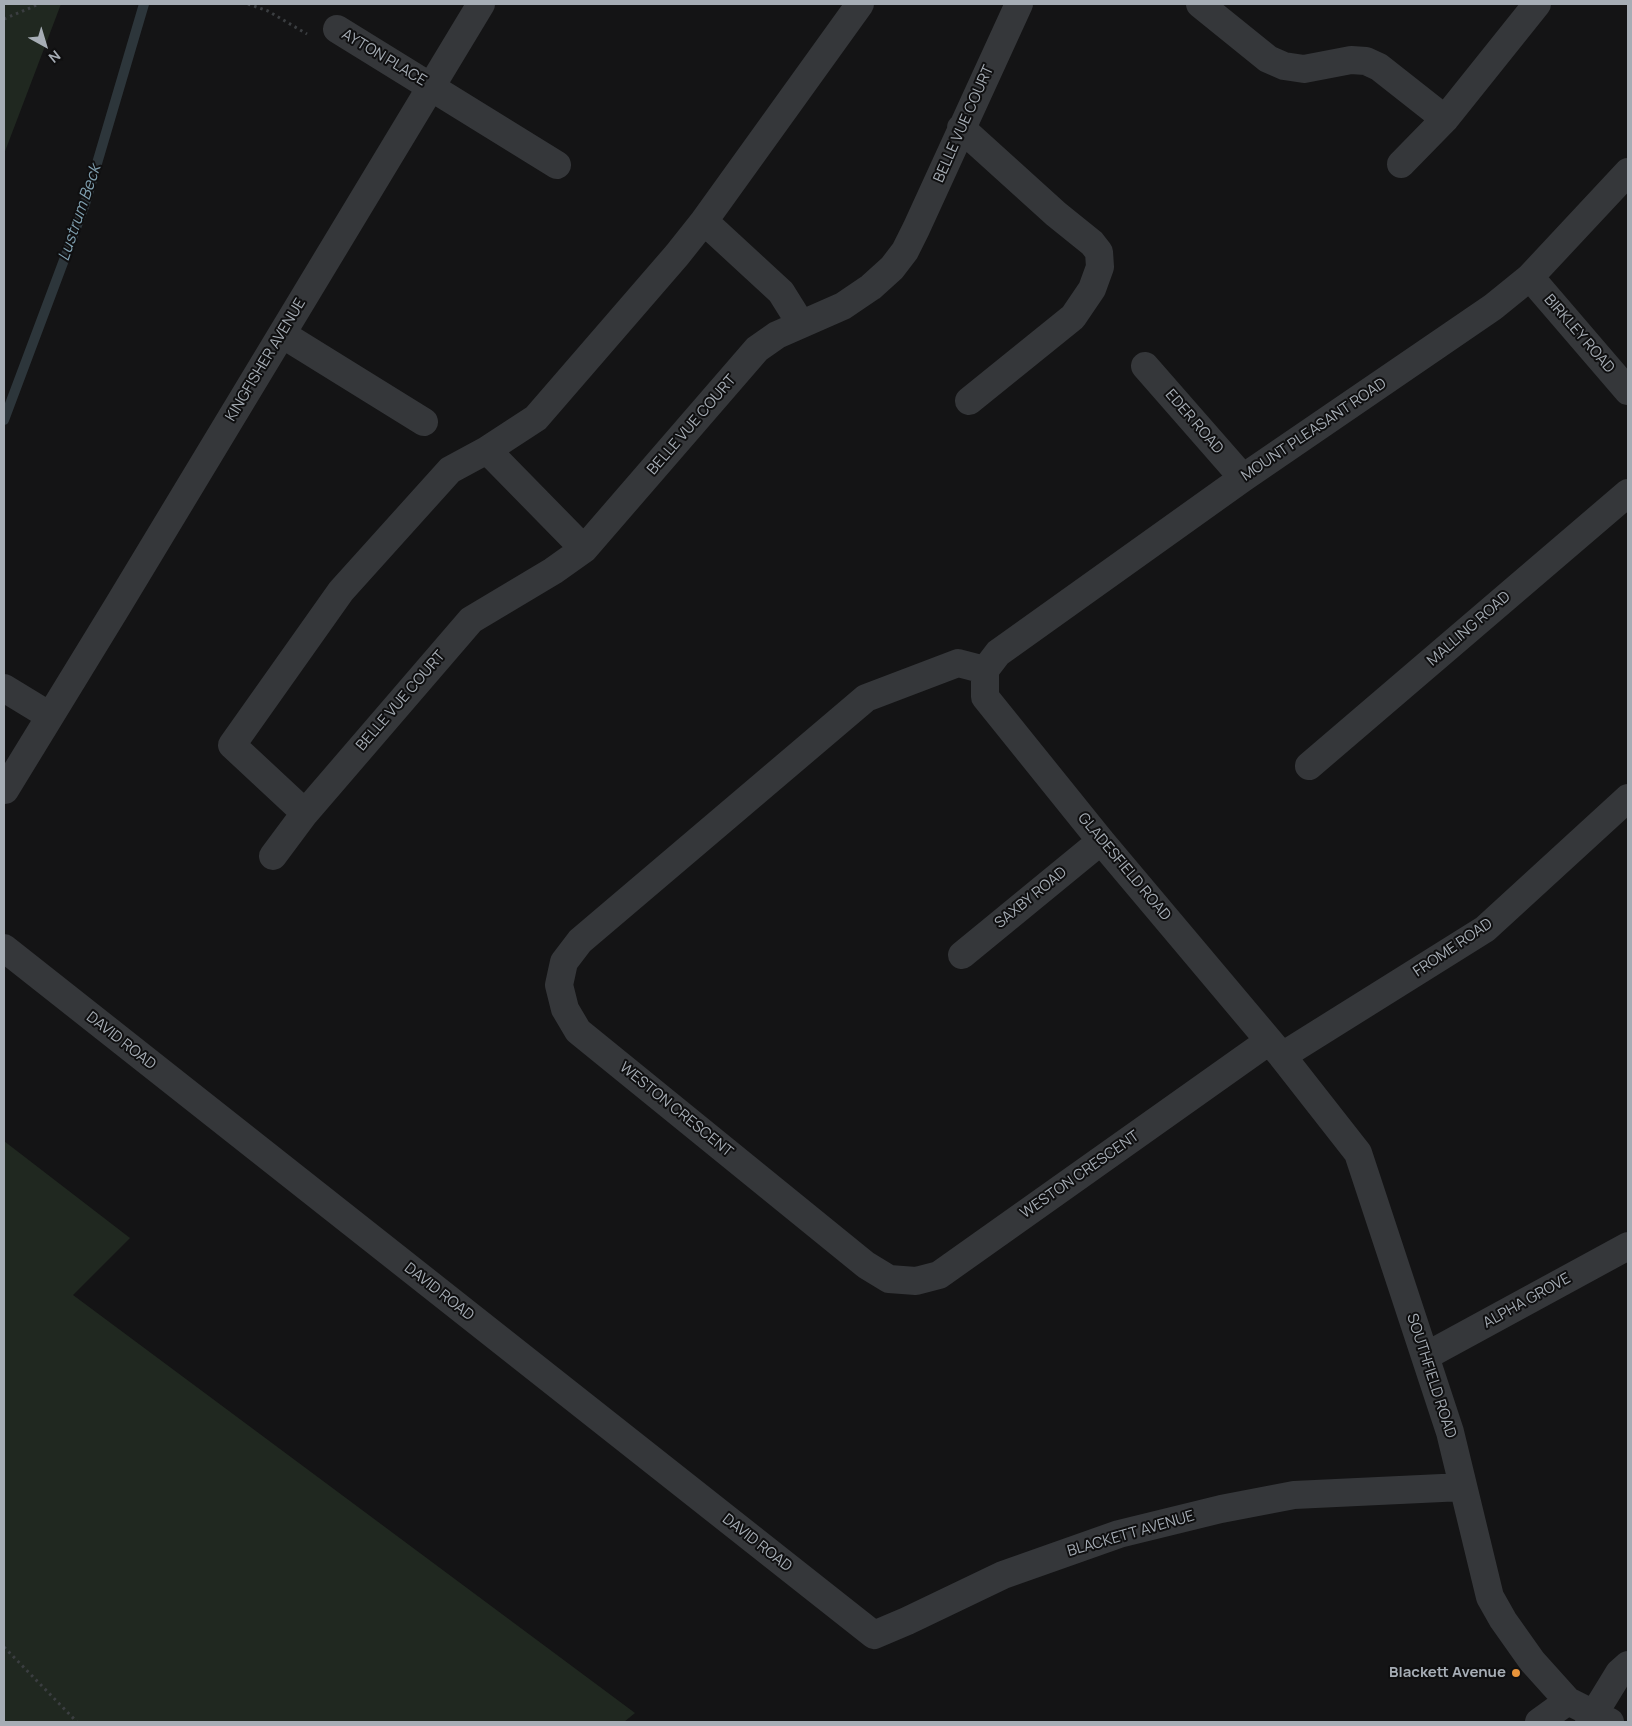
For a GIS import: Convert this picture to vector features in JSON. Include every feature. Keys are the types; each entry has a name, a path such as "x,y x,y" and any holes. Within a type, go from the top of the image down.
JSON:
{"street":[{"name":"KINGFISHER AVENUE","path":"5,790 481,4"},
{"path":"305,813 232,745 341,591 450,470 487,450 536,418 671,262 704,221 860,4"},
{"name":"BELLE VUE COURT","path":"273,856 305,813 471,620 553,571 584,549 757,349 777,335 843,306 871,287 892,268 905,251 916,229 1019,4"},
{"path":"1200,4 1268,59 1284,66 1304,69 1351,60 1366,61 1379,67 1445,120"},
{"path":"1401,164 1445,120 1537,4"},
{"name":"AYTON PLACE","path":"337,29 557,165"},
{"path":"962,128 1056,214 1082,234 1099,252 1100,267 1092,289 1073,316 968,401"},
{"name":"MOUNT PLEASANT ROAD","path":"985,670 998,653 1243,478 1493,307 1530,277 1628,172"},
{"path":"704,221 781,292 802,324"},
{"name":"BIRKLEY ROAD","path":"1530,277 1628,391"},
{"path":"282,334 424,422"},
{"name":"EDER ROAD","path":"1145,366 1243,478"},
{"path":"487,450 584,549"},
{"name":"MALLING ROAD","path":"1309,766 1628,493"},
{"name":"WESTON CRESCENT","path":"985,670 958,662 866,698 580,941 564,962 559,985 565,1008 578,1031 866,1264 889,1279 916,1281 939,1275 1276,1048"},
{"name":"GLADESFIELD ROAD","path":"985,670 985,697 1101,841 1276,1048"},
{"path":"4,688 50,716"},
{"name":"FROME ROAD","path":"1276,1048 1486,929 1628,798"},
{"name":"SAXBY ROAD","path":"962,955 1101,841"},
{"name":"DAVID ROAD","path":"4,948 874,1635"},
{"name":"SOUTHFIELD ROAD","path":"1276,1048 1358,1154 1450,1432 1490,1597 1503,1620 1532,1661 1568,1700"},
{"name":"ALPHA GROVE","path":"1426,1356 1628,1246"},
{"name":"BLACKETT AVENUE","path":"874,1635 908,1621 1003,1574 1119,1534 1221,1509 1294,1495 1463,1487"},
{"path":"1539,1722 1568,1700 1598,1719 1619,1673 1628,1666"}],"path":[{"path":"4,19 40,4"},
{"path":"248,4 268,12 326,45 337,29"},
{"path":"4,1647 77,1722"}],"shaded area":[{"path":"4,4 61,4 4,154"},
{"path":"4,1141 130,1238 73,1295 635,1713 624,1722 4,1722"}],"waterway":[{"name":"Lustrum Beck","path":"4,420 85,204 144,4"}],"place":[{"name":"Blackett Avenue","path":"1516,1673"}]}
